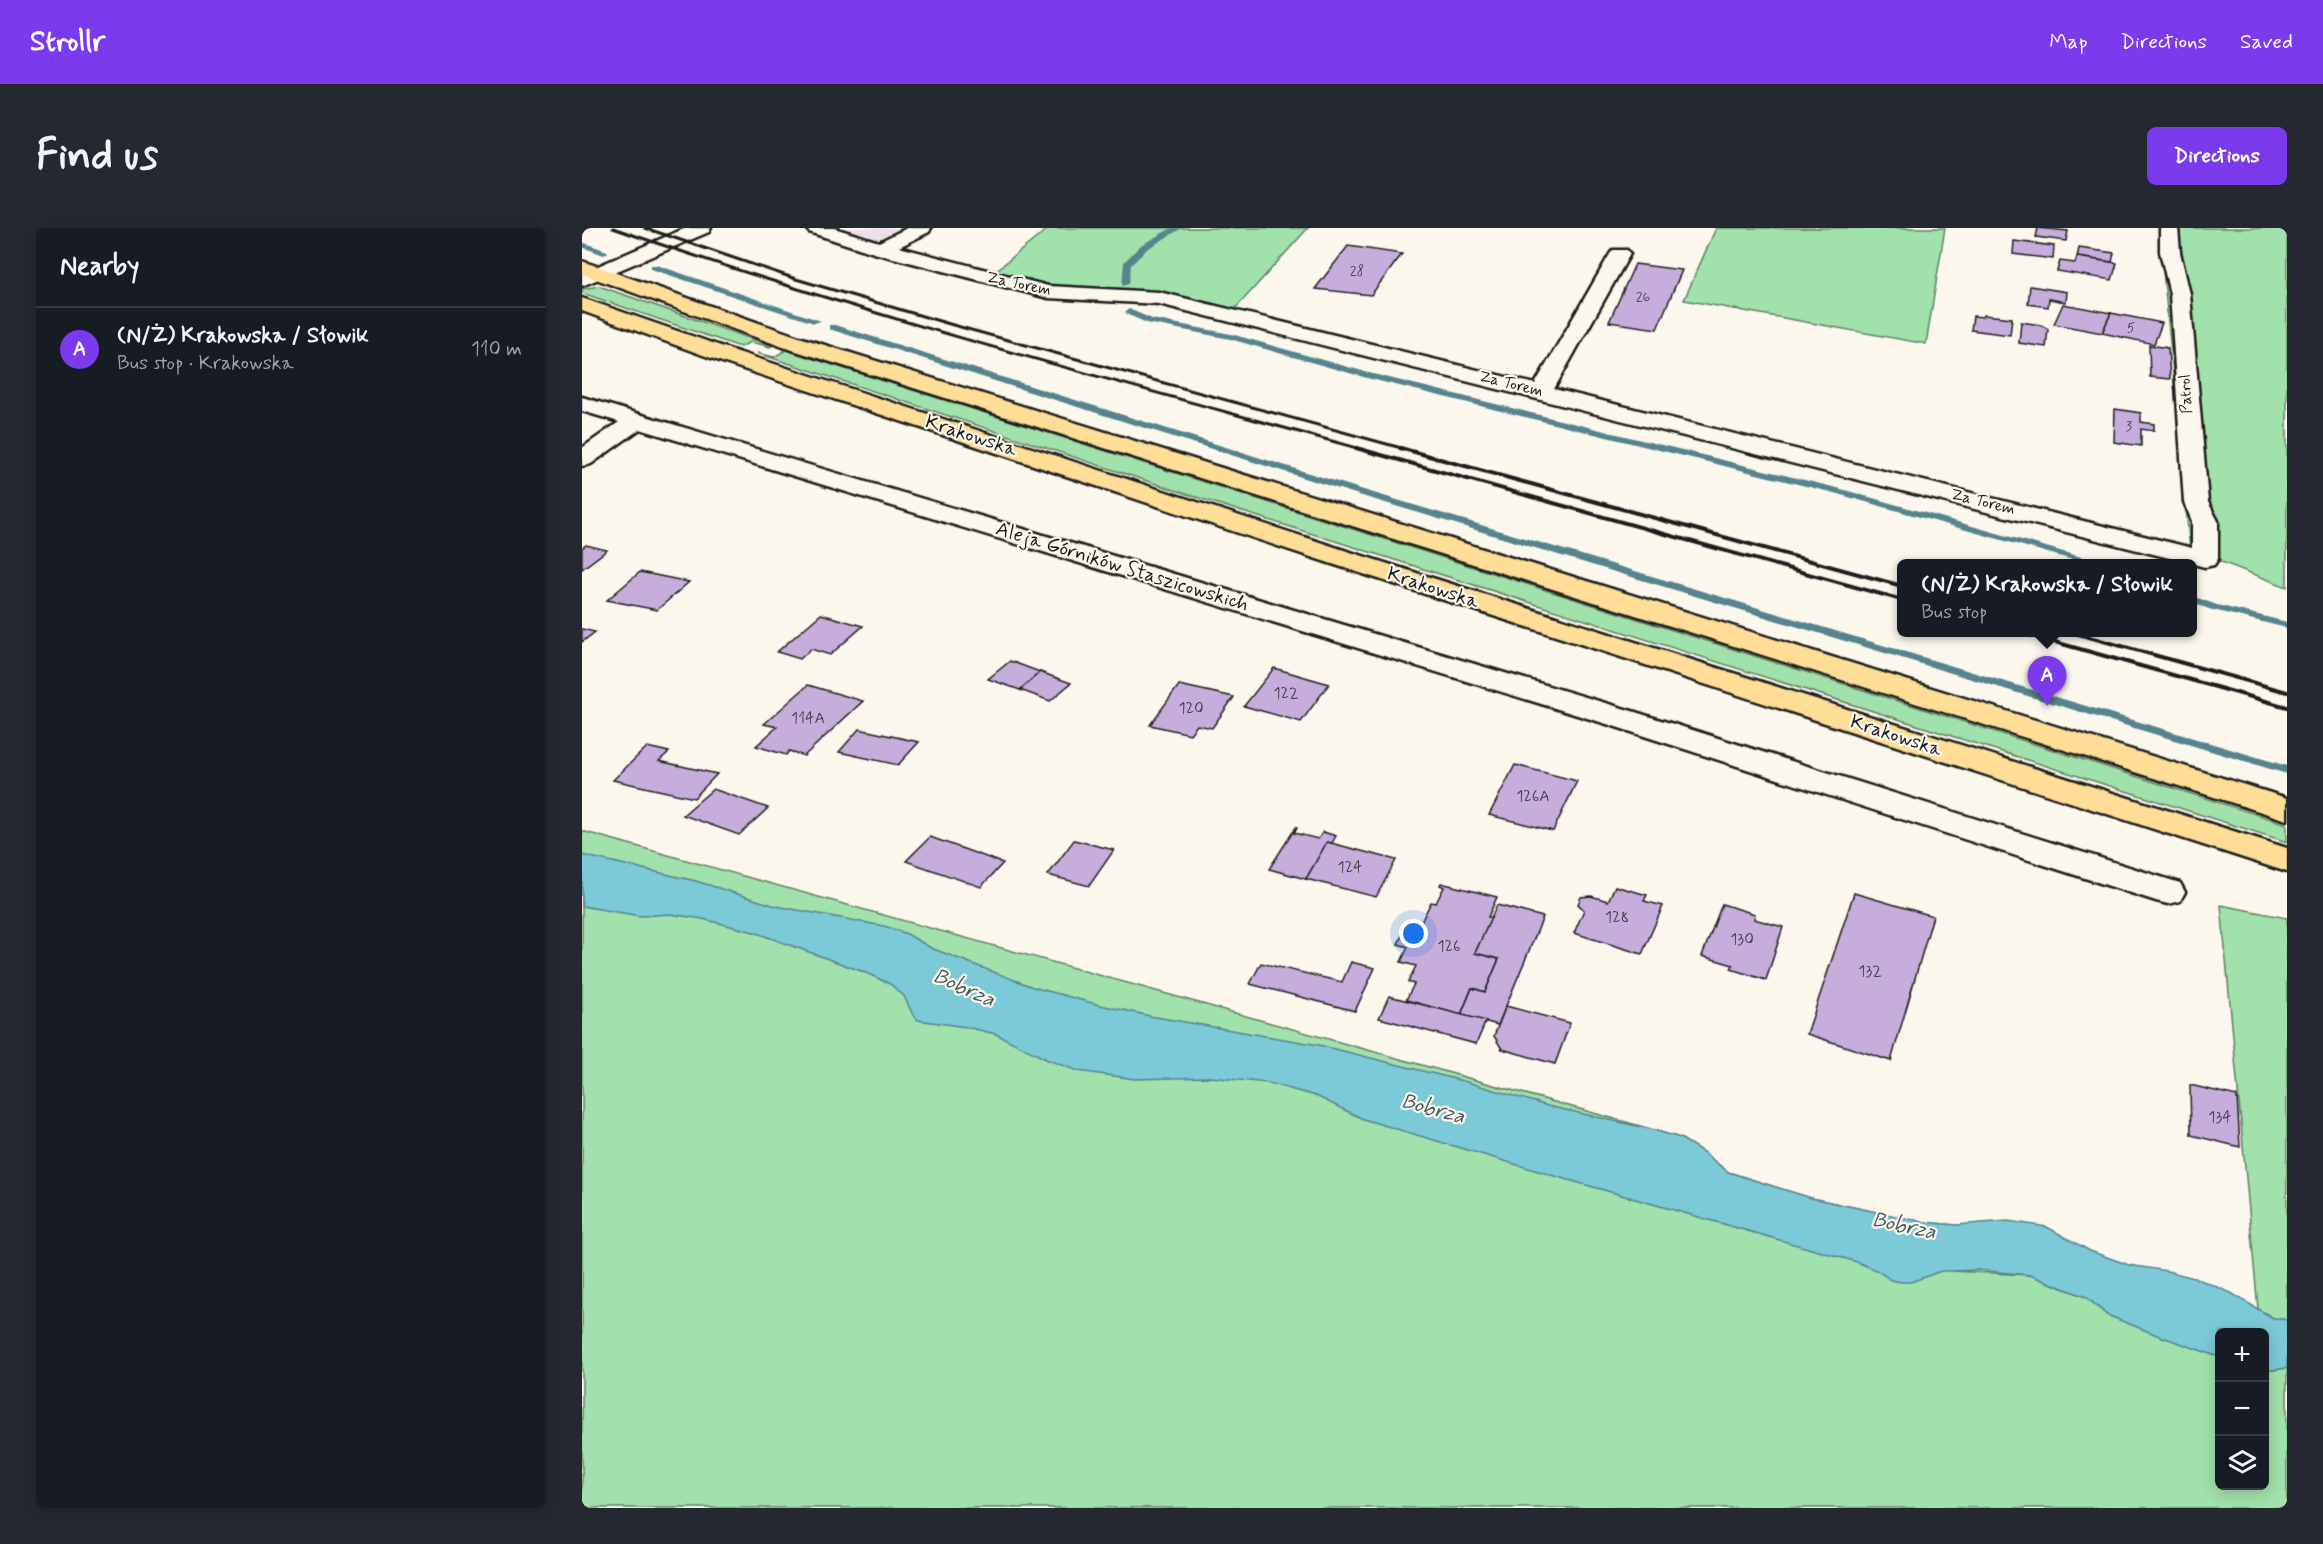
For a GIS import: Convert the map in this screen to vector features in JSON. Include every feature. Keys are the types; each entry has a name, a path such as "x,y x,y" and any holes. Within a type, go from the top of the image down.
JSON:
{"main road":[{"name":"Krakowska","path":"588,274 802,345 2287,808"},
{"name":"Krakowska","path":"582,304 742,360 1335,556 2287,860"}],"street":[{"path":"588,274 702,228"},
{"name":"Za Torem","path":"816,228 881,249 1048,292 1159,298 1542,391 2205,559"},
{"path":"881,249 922,228"},
{"name":"Patrol","path":"2169,228 2170,252 2180,294 2196,502 2205,521 2205,559"},
{"path":"1542,391 1620,254"},
{"name":"Aleja Górników Staszicowskich","path":"582,404 1661,730 2168,892"},
{"path":"582,459 636,421"}],"shaded area":[{"path":"840,228 904,228 884,242"}],"green space":[{"path":"1049,228 1308,228 1235,309 1157,292 1050,287 993,273"},
{"path":"1716,228 1945,228 1926,344 1684,300"},
{"path":"2159,228 2287,228 2287,587 2190,550"},
{"path":"599,286 772,346 751,342 740,347 582,293 582,289"},
{"path":"786,350 2287,824 2287,842 1202,499 757,353 774,357"},
{"path":"582,831 1651,1129 1680,1138 1703,1152 1728,1172 1811,1198 1923,1222 1956,1225 1953,1271 2030,1275 2086,1297 2107,1315 2215,1356 2215,1490 2269,1490 2269,1370 2287,1368 2287,1508 582,1508"},
{"path":"2221,905 2287,918 2287,1320 2273,1318 2258,1309"}],"water":[{"name":"Bobrza","path":"582,855 696,881 776,906 884,926 907,934 931,948 1033,987 1096,1004 1150,1016 1319,1045 1467,1082 1548,1106 1650,1129 1680,1138 1703,1152 1728,1172 1811,1198 1923,1222 1956,1225 2008,1221 2047,1227 2090,1251 2129,1265 2198,1279 2231,1293 2273,1318 2287,1320 2287,1368 2269,1370 2269,1328 2215,1328 2215,1356 2107,1315 2086,1297 2030,1275 1978,1270 1941,1271 1911,1282 1891,1280 1876,1270 1857,1262 1363,1119 1316,1096 1268,1083 1210,1077 1135,1079 1078,1071 1048,1060 996,1034 918,1020 904,996 890,984 864,972 754,932 703,919 670,914 640,916 582,906"}],"building":[{"path":"2038,228 2068,231 2066,241 2036,237"},
{"path":"2014,241 2054,246 2053,259 2013,254"},
{"path":"1348,246 1402,254 1371,295 1315,289"},
{"path":"2079,248 2114,253 2112,262 2077,257"},
{"path":"2077,257 2117,263 2112,280 2057,271 2060,261 2075,263"},
{"path":"1635,264 1682,270 1657,329 1609,322"},
{"path":"2030,286 2067,292 2066,302 2049,299 2048,307 2028,304"},
{"path":"2063,304 2111,313 2102,333 2054,324"},
{"path":"2111,313 2162,323 2154,344 2102,333"},
{"path":"1984,315 2012,318 2010,335 1971,330 1973,316 1983,317"},
{"path":"2021,322 2041,325 2048,329 2046,347 2019,343"},
{"path":"2149,345 2168,348 2170,379 2150,377"},
{"path":"2115,409 2141,413 2141,422 2154,424 2154,431 2141,429 2141,446 2114,442"},
{"path":"586,545 607,550 582,569 582,548"},
{"path":"640,572 689,582 657,610 607,600"},
{"path":"821,614 863,626 830,655 811,649 800,659 777,652"},
{"path":"582,629 595,632 582,642"},
{"path":"1010,661 1040,672 1020,690 988,679"},
{"path":"1274,668 1329,684 1301,722 1244,706"},
{"path":"1040,672 1071,683 1050,701 1020,690"},
{"path":"808,685 863,701 804,756 789,751 786,755 756,746 777,727 764,724"},
{"path":"1179,685 1234,697 1212,728 1197,725 1190,734 1150,725"},
{"path":"859,729 919,742 898,765 839,752"},
{"path":"647,747 669,752 659,761 717,774 694,798 613,780"},
{"path":"1515,765 1577,781 1553,831 1489,815"},
{"path":"713,789 768,808 739,835 683,815"},
{"path":"1296,827 1294,833 1318,839 1323,832 1336,836 1332,843 1327,842 1306,879 1269,869"},
{"path":"930,837 1003,863 981,887 906,861"},
{"path":"1074,840 1114,850 1089,886 1048,875"},
{"path":"1327,842 1396,860 1376,897 1306,879"},
{"path":"1441,883 1497,897 1488,917 1492,918 1475,953 1499,959 1485,992 1472,988 1461,1015 1406,1000 1414,984 1408,982 1416,966 1401,962 1408,947 1398,944 1406,927 1417,930 1431,902 1436,903 1444,887 1440,885"},
{"path":"1615,886 1647,895 1644,901 1663,906 1642,954 1574,933 1584,910 1578,904 1581,897 1591,896 1608,901"},
{"path":"1854,893 1933,916 1891,1061 1807,1034"},
{"path":"1722,904 1755,914 1754,919 1783,927 1766,980 1731,969 1733,965 1702,956"},
{"path":"1497,905 1543,917 1498,1025 1461,1015 1472,988 1485,992 1499,959 1475,953"},
{"path":"1351,962 1375,968 1355,1011 1250,984 1261,963 1342,982"},
{"path":"1389,996 1486,1021 1476,1044 1379,1018"},
{"path":"1506,1006 1570,1023 1555,1064 1502,1049 1494,1036"},
{"path":"2190,1085 2237,1096 2240,1147 2191,1135"}],"waterway":[{"path":"1125,284 1127,264 1144,247 1178,228"},
{"path":"582,244 604,253"},
{"path":"654,267 817,321"},
{"path":"1129,312 1150,321 1231,337 1370,376 1837,491 2083,559"},
{"path":"832,327 1353,490 2287,770"},
{"path":"2197,601 2287,625"}],"railway":[{"path":"613,228 892,318 1361,449"},
{"path":"645,228 796,279 953,325 1405,449"},
{"path":"1356,448 1897,599"},
{"path":"1400,448 1897,585"},
{"path":"2037,637 2287,707"},
{"path":"2089,637 2287,692"}],"place":[{"name":"(N/Ż) Krakowska / Słowik","path":"2047,706"}]}
